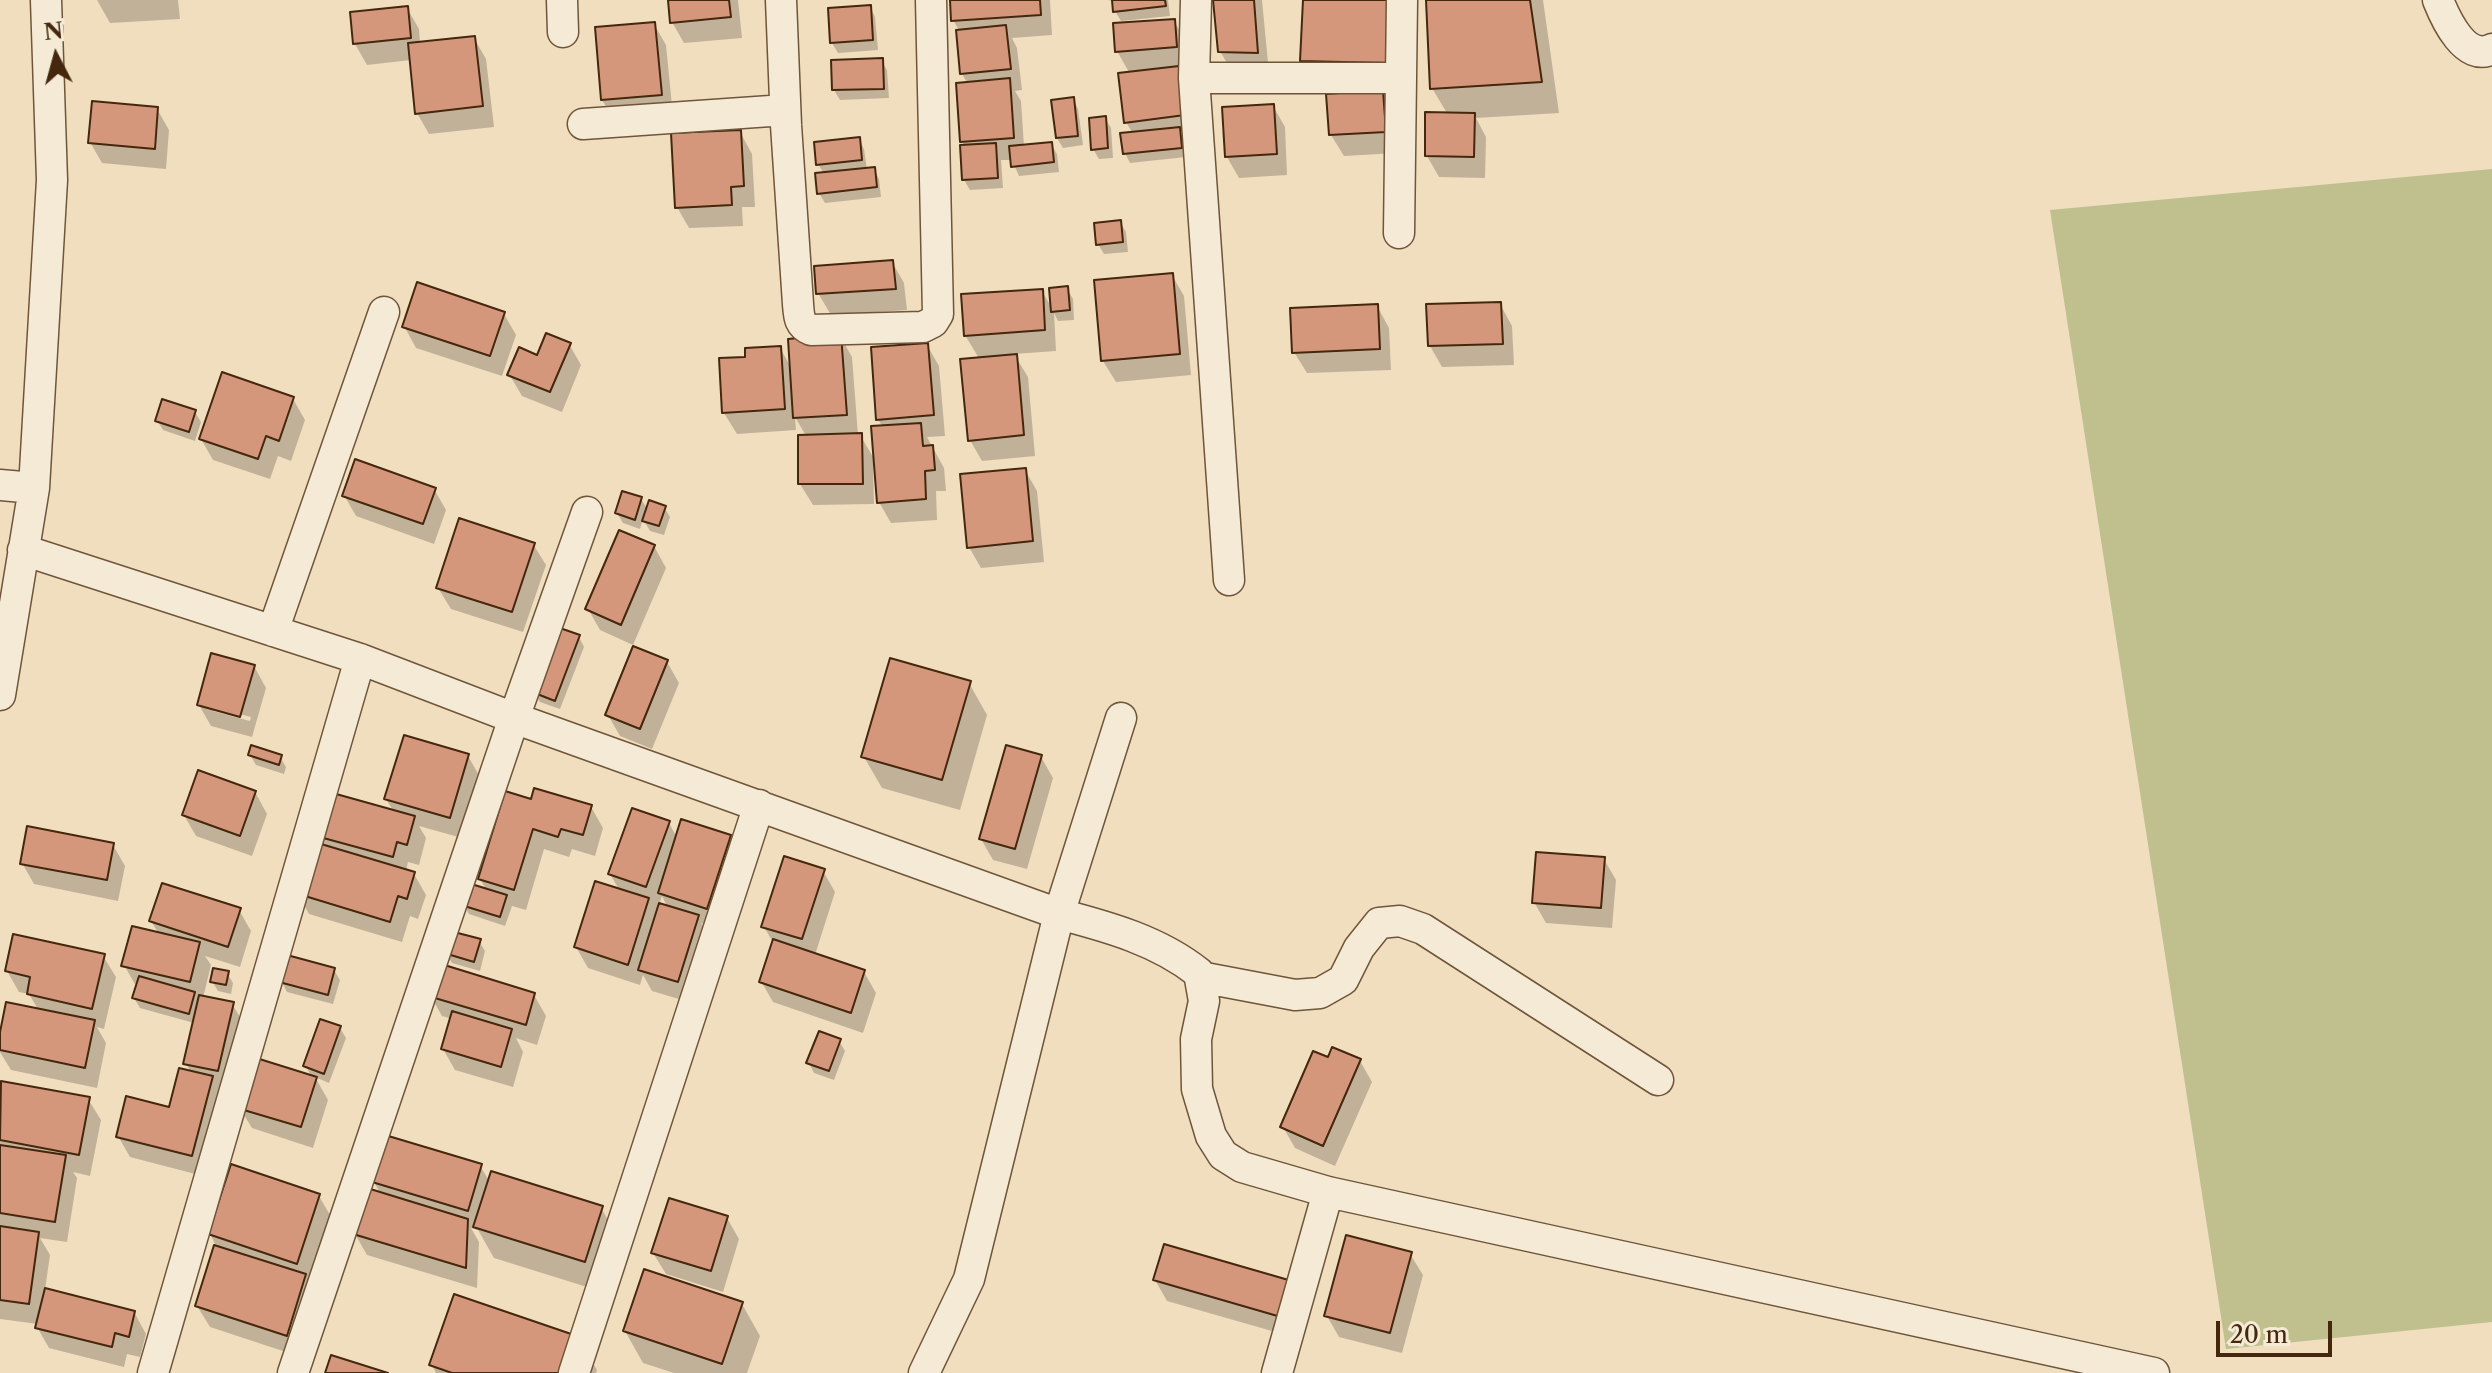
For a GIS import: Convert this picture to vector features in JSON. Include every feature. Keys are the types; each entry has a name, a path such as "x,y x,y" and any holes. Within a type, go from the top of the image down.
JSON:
{"street":[{"path":"562,0 563,32"},
{"path":"781,0 785,110 800,322 811,330 923,327 933,322 938,314 931,0"},
{"path":"1196,0 1194,78 1229,580"},
{"path":"1399,233 1402,0"},
{"path":"2438,0 2445,17 2472,50 2480,53 2492,49"},
{"path":"0,695 34,488 52,180 46,1"},
{"path":"1194,78 1399,78"},
{"path":"583,124 785,110"},
{"path":"273,631 384,312"},
{"path":"0,485 34,488"},
{"path":"293,1373 514,718 587,512"},
{"path":"23,550 360,659 514,718 1059,914 1119,930 1181,958 1199,973 1204,1001 1196,1039 1197,1089 1211,1136 1223,1155 1242,1167 1328,1192 2154,1373"},
{"path":"153,1373 360,659"},
{"path":"924,1373 969,1279 1059,914 1121,718"},
{"path":"574,1373 759,805"},
{"path":"1200,977 1295,995 1320,993 1343,980 1359,948 1379,923 1400,921 1423,929 1658,1080"},
{"path":"1277,1373 1328,1192"}],"green space":[{"path":"2492,169 2492,1322 2226,1349 2050,210"}],"building":[{"path":"668,0 729,0 731,17 670,23"},
{"path":"950,0 1040,0 1041,15 951,21"},
{"path":"1112,0 1165,0 1166,6 1113,12"},
{"path":"1213,0 1254,0 1258,53 1218,52"},
{"path":"1303,0 1388,0 1386,63 1300,61"},
{"path":"1426,0 1530,0 1542,82 1430,89"},
{"path":"871,5 873,40 830,43 828,8"},
{"path":"408,6 411,38 353,44 350,12"},
{"path":"1175,19 1177,47 1115,52 1113,23"},
{"path":"655,22 662,95 601,100 595,27"},
{"path":"1006,25 1011,69 960,74 956,30"},
{"path":"475,36 483,106 415,114 408,43"},
{"path":"883,58 884,89 832,90 831,60"},
{"path":"1179,66 1185,115 1124,123 1118,73"},
{"path":"1010,78 1014,138 960,142 956,83"},
{"path":"1383,90 1386,132 1329,135 1326,94"},
{"path":"1074,97 1078,136 1056,138 1051,100"},
{"path":"92,101 158,107 155,149 88,143"},
{"path":"1274,104 1277,154 1225,157 1222,107"},
{"path":"1425,112 1475,113 1474,157 1425,156"},
{"path":"1106,116 1108,148 1091,150 1089,118"},
{"path":"1180,127 1182,148 1123,154 1120,133"},
{"path":"741,130 744,186 731,187 732,205 675,208 671,133"},
{"path":"860,137 862,160 816,165 814,142"},
{"path":"1052,142 1054,162 1011,167 1009,146"},
{"path":"996,143 998,178 962,180 960,145"},
{"path":"875,167 877,187 817,194 815,173"},
{"path":"1121,220 1123,242 1096,245 1094,223"},
{"path":"893,260 896,289 816,294 814,266"},
{"path":"1173,273 1180,354 1101,361 1094,280"},
{"path":"417,282 505,312 490,356 402,327"},
{"path":"1068,286 1070,310 1051,312 1049,288"},
{"path":"1043,289 1045,330 964,336 961,294"},
{"path":"1501,302 1503,344 1428,346 1426,304"},
{"path":"1378,304 1380,349 1292,353 1290,308"},
{"path":"546,333 571,343 550,392 507,375 519,347 537,355"},
{"path":"841,334 847,415 793,418 788,339"},
{"path":"928,343 934,415 876,420 871,347"},
{"path":"781,346 785,409 722,413 719,358 745,357 745,348"},
{"path":"1017,354 1024,435 968,441 960,359"},
{"path":"222,372 294,397 279,441 266,436 258,459 199,439"},
{"path":"162,399 196,410 189,432 155,421"},
{"path":"921,423 923,446 933,445 935,470 925,471 926,499 877,503 871,426"},
{"path":"862,433 863,484 798,484 798,435"},
{"path":"355,459 436,488 423,524 342,496"},
{"path":"1026,468 1033,541 967,548 960,474"},
{"path":"622,491 642,497 635,520 615,513"},
{"path":"649,500 666,506 659,526 642,521"},
{"path":"459,518 535,543 512,612 436,588"},
{"path":"619,530 655,545 621,625 585,609"},
{"path":"557,627 580,635 555,701 532,692"},
{"path":"633,646 668,660 640,729 605,715"},
{"path":"211,653 255,665 240,717 197,705"},
{"path":"890,658 971,681 942,780 861,757"},
{"path":"404,735 469,754 450,818 384,799"},
{"path":"251,745 282,755 279,765 248,755"},
{"path":"1006,745 1042,755 1015,849 979,839"},
{"path":"198,770 256,791 240,836 182,815"},
{"path":"534,788 592,805 583,835 561,829 558,837 533,829 514,890 478,879 505,791 531,799"},
{"path":"329,792 415,816 407,845 397,842 393,857 316,836"},
{"path":"632,808 670,821 646,887 608,874"},
{"path":"681,819 731,835 707,909 658,893"},
{"path":"27,826 114,843 107,880 20,864"},
{"path":"311,841 415,872 407,899 398,896 390,922 295,893"},
{"path":"1536,852 1605,857 1601,908 1532,903"},
{"path":"784,856 825,869 802,939 761,927"},
{"path":"595,881 649,898 628,965 574,947"},
{"path":"162,883 241,908 228,947 149,921"},
{"path":"468,883 507,895 500,917 461,905"},
{"path":"659,903 699,915 678,982 638,970"},
{"path":"132,926 200,942 190,982 121,966"},
{"path":"450,931 481,939 474,962 444,953"},
{"path":"13,934 105,954 92,1009 27,994 30,977 5,971"},
{"path":"773,939 865,970 851,1013 759,982"},
{"path":"287,955 335,968 328,995 279,982"},
{"path":"438,963 535,993 526,1025 428,996"},
{"path":"213,968 229,971 226,985 210,982"},
{"path":"139,976 195,992 189,1014 132,998"},
{"path":"199,995 234,1002 218,1071 183,1064"},
{"path":"6,1002 95,1020 85,1068 0,1050"},
{"path":"452,1011 512,1029 501,1067 441,1049"},
{"path":"320,1019 341,1026 324,1074 303,1066"},
{"path":"819,1031 841,1039 829,1071 806,1063"},
{"path":"1332,1047 1361,1059 1323,1146 1280,1127 1313,1051 1328,1057"},
{"path":"253,1057 317,1077 301,1127 237,1108"},
{"path":"179,1068 213,1076 192,1156 116,1137 126,1096 169,1107"},
{"path":"1,1081 90,1097 79,1155 0,1140"},
{"path":"385,1135 482,1164 468,1211 372,1182"},
{"path":"0,1145 66,1155 55,1222 0,1213"},
{"path":"231,1164 320,1194 297,1264 208,1234"},
{"path":"491,1171 603,1206 585,1262 473,1227"},
{"path":"367,1188 468,1219 466,1268 353,1234"},
{"path":"669,1198 728,1216 711,1271 651,1253"},
{"path":"0,1226 39,1232 29,1304 0,1300"},
{"path":"1346,1235 1412,1252 1390,1333 1324,1316"},
{"path":"1164,1244 1292,1281 1281,1317 1153,1280"},
{"path":"214,1245 306,1274 287,1336 195,1306"},
{"path":"644,1269 743,1302 722,1364 623,1331"},
{"path":"45,1288 135,1311 129,1337 115,1333 112,1347 35,1328"},
{"path":"454,1294 580,1337 567,1373 452,1373 429,1365"},
{"path":"331,1355 388,1373 325,1373"}]}
